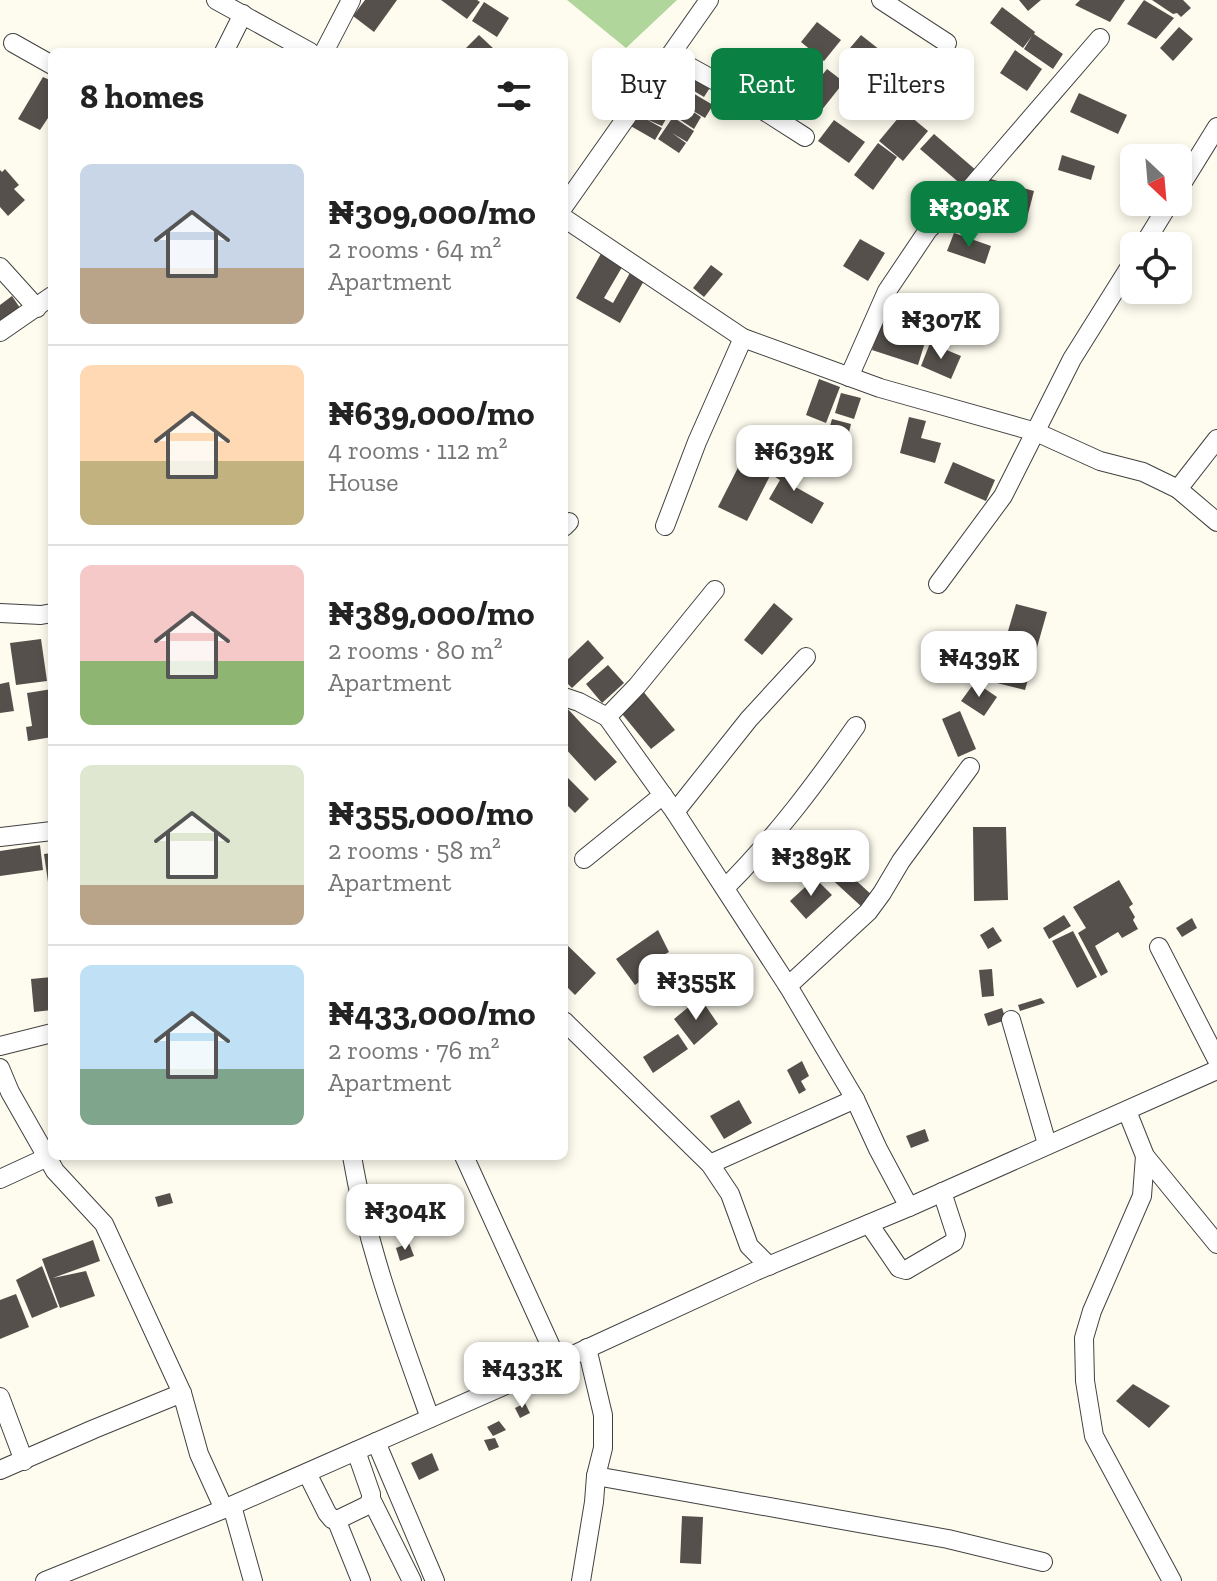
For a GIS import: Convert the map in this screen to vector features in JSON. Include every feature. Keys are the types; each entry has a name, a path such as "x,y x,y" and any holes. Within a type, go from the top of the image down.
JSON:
{"street":[{"path":"216,0 303,48"},
{"path":"326,48 351,0"},
{"path":"676,48 709,0"},
{"path":"881,0 947,43"},
{"path":"226,48 243,14"},
{"path":"849,377 887,291 928,230 974,184 1100,38"},
{"path":"13,43 48,63"},
{"path":"695,70 805,137"},
{"path":"568,200 623,120"},
{"path":"1192,167 1217,127"},
{"path":"568,221 743,338 880,388 1036,432 1100,461 1143,472 1178,489 1217,522"},
{"path":"0,267 45,302 0,332"},
{"path":"938,584 1003,496 1072,359 1120,282"},
{"path":"665,526 697,442 743,338"},
{"path":"1178,489 1217,439"},
{"path":"607,717 637,686 715,590"},
{"path":"0,613 48,613"},
{"path":"675,812 749,719 806,657"},
{"path":"568,698 607,717 675,812 788,986 855,1099 909,1207"},
{"path":"725,888 814,787 856,726"},
{"path":"788,986 868,912 970,767"},
{"path":"584,859 663,795"},
{"path":"0,837 48,831"},
{"path":"1159,947 1217,1060"},
{"path":"1011,1020 1047,1144"},
{"path":"568,1025 710,1164 730,1194 749,1246 769,1266"},
{"path":"0,1046 48,1034"},
{"path":"0,1068 10,1092 48,1154"},
{"path":"45,1581 90,1573 228,1507 1217,1070"},
{"path":"710,1164 855,1099"},
{"path":"1127,1111 1145,1156 1217,1244"},
{"path":"0,1179 48,1156"},
{"path":"1145,1156 1142,1196 1092,1311 1084,1338 1085,1381 1094,1436 1172,1581"},
{"path":"51,1160 55,1171 104,1224 182,1393 199,1454 228,1507 253,1581"},
{"path":"353,1160 365,1217 394,1320 430,1418"},
{"path":"466,1160 558,1362"},
{"path":"869,1224 899,1268 906,1270 954,1242 956,1235 942,1192"},
{"path":"581,1581 603,1448 603,1415 587,1348"},
{"path":"0,1470 182,1393"},
{"path":"0,1397 24,1461"},
{"path":"376,1442 435,1581"},
{"path":"356,1451 371,1499 412,1581"},
{"path":"307,1473 332,1519 339,1519 368,1505 371,1499"},
{"path":"596,1476 948,1539 1043,1562"},
{"path":"336,1519 361,1581"}],"green space":[{"path":"567,0 677,0 626,48"}],"building":[{"path":"365,0 397,0 374,32 353,16"},
{"path":"441,0 477,0 480,2 467,19"},
{"path":"1019,0 1041,0 1028,11"},
{"path":"1080,0 1125,0 1110,22 1075,5"},
{"path":"1144,0 1174,18 1156,39 1127,24"},
{"path":"1152,0 1183,0 1191,8 1181,17"},
{"path":"484,2 509,18 497,37 472,21"},
{"path":"1002,7 1063,54 1053,69 1024,49 1032,36 1023,48 990,23"},
{"path":"817,22 841,40 824,61 823,48 808,48 801,42"},
{"path":"1179,27 1193,39 1173,61 1160,48"},
{"path":"479,35 493,48 466,48"},
{"path":"861,35 877,48 850,48"},
{"path":"1015,50 1042,69 1027,91 1000,73"},
{"path":"827,69 839,78 839,88 823,108 823,74"},
{"path":"695,76 711,86 704,97 695,92"},
{"path":"43,77 48,79 48,118 40,130 18,119"},
{"path":"1079,93 1127,115 1118,134 1070,112"},
{"path":"695,94 711,104 705,118 695,112"},
{"path":"695,113 701,117 694,129 680,120 695,120"},
{"path":"633,120 648,120 662,128 655,140 629,125"},
{"path":"648,120 666,120 662,126"},
{"path":"671,120 678,120 694,131 687,142 672,133 686,143 679,153 658,139"},
{"path":"834,120 865,142 849,163 818,141"},
{"path":"896,120 915,120 928,131 903,161 879,141"},
{"path":"934,134 977,171 963,186 920,149"},
{"path":"878,143 897,157 873,190 854,175"},
{"path":"1062,155 1095,166 1091,180 1058,170"},
{"path":"5,169 19,185 14,189 25,200 8,216 0,207 0,170"},
{"path":"987,178 1034,191 1027,218 979,205"},
{"path":"954,233 991,246 985,264 947,251"},
{"path":"860,239 885,253 868,281 843,266"},
{"path":"603,250 625,262 604,298 613,303 631,271 645,279 620,323 576,298"},
{"path":"711,265 723,274 704,297 693,288"},
{"path":"12,296 22,311 0,323 0,305"},
{"path":"880,324 926,339 918,365 872,350"},
{"path":"930,343 961,356 951,379 921,366"},
{"path":"819,379 840,387 826,423 806,415"},
{"path":"841,393 861,398 854,419 835,413"},
{"path":"909,417 926,421 921,438 941,443 935,463 900,453"},
{"path":"832,419 851,424 846,445 826,440"},
{"path":"790,430 841,449 832,473 781,454"},
{"path":"747,450 776,464 747,521 718,507"},
{"path":"782,457 801,468 792,485 824,503 812,524 769,499 780,480 772,475"},
{"path":"953,462 995,480 986,501 944,483"},
{"path":"774,603 793,619 762,655 744,640"},
{"path":"1016,604 1047,612 1025,690 993,682"},
{"path":"41,639 47,681 16,685 10,643"},
{"path":"588,640 604,658 572,688 568,684 568,659"},
{"path":"608,665 624,683 602,703 586,684"},
{"path":"9,682 14,711 0,713 0,684"},
{"path":"975,682 997,697 984,716 961,701"},
{"path":"48,690 48,738 28,741 26,727 32,726 27,693"},
{"path":"642,690 675,730 651,749 618,709"},
{"path":"568,709 617,762 595,781 568,751"},
{"path":"960,711 976,749 958,757 942,719"},
{"path":"568,778 589,799 575,813 568,806"},
{"path":"973,827 1006,827 1008,900 974,901"},
{"path":"40,845 43,870 0,876 0,851"},
{"path":"44,854 48,854 48,882"},
{"path":"836,862 874,897 863,908 826,874"},
{"path":"815,878 832,895 806,919 790,901"},
{"path":"1119,880 1133,904 1129,907 1138,929 1122,938 1118,932 1095,946 1108,972 1101,976 1078,933 1086,928 1073,907"},
{"path":"1064,915 1071,926 1049,939 1043,928"},
{"path":"1192,918 1197,928 1182,937 1176,928"},
{"path":"993,927 1002,941 988,949 980,935"},
{"path":"658,930 669,952 655,960 654,971 635,985 616,959"},
{"path":"1073,931 1097,977 1077,988 1052,941"},
{"path":"568,946 596,973 575,995 568,988"},
{"path":"992,969 994,996 982,997 979,970"},
{"path":"48,977 48,1010 34,1012 31,979"},
{"path":"1041,998 1045,1003 1020,1011 1018,1005"},
{"path":"703,1002 718,1024 694,1045 674,1019 691,1005 696,1009"},
{"path":"1002,1008 1006,1020 988,1026 984,1014"},
{"path":"678,1034 688,1049 653,1073 643,1057"},
{"path":"802,1061 809,1076 801,1081 806,1090 799,1094 787,1070"},
{"path":"739,1100 752,1123 724,1139 710,1116"},
{"path":"925,1129 929,1141 911,1148 906,1136"},
{"path":"170,1193 173,1203 158,1207 155,1197"},
{"path":"93,1240 100,1261 53,1278 86,1271 95,1296 60,1308 42,1259"},
{"path":"409,1243 414,1256 400,1261 396,1248"},
{"path":"42,1266 58,1307 32,1318 16,1280"},
{"path":"16,1294 29,1327 0,1339 0,1300"},
{"path":"1133,1384 1170,1406 1149,1428 1116,1401"},
{"path":"525,1403 530,1413 520,1418 515,1408"},
{"path":"499,1421 506,1430 493,1436 487,1427"},
{"path":"495,1438 499,1447 489,1451 484,1440"},
{"path":"432,1453 439,1470 419,1480 411,1463"},
{"path":"682,1516 703,1517 701,1564 680,1563"}]}
